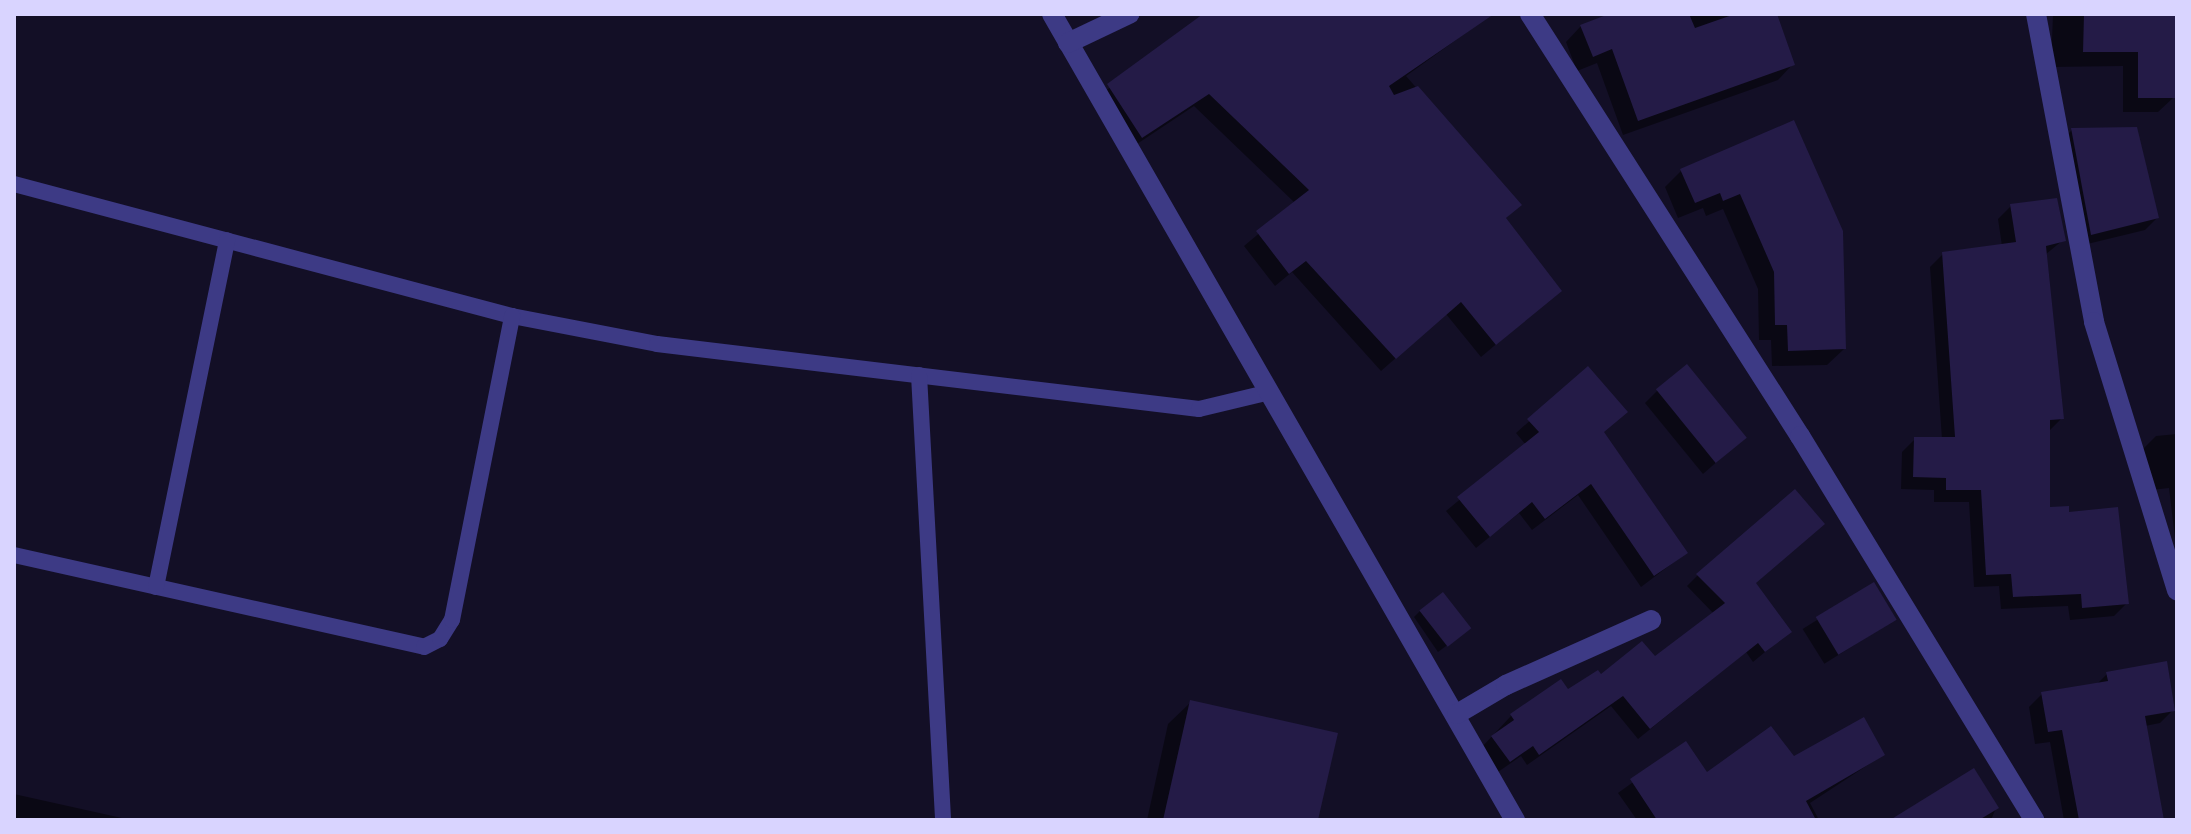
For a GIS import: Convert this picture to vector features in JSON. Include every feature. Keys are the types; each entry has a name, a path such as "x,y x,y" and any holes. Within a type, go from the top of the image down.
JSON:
{"street":[{"path":"1052,14 1457,714 1515,820"},
{"path":"1068,43 1129,14"},
{"path":"1530,14 1800,436 2034,820"},
{"path":"2036,14 2094,322 2177,590"},
{"path":"1457,714 1506,685 1651,620"}],"lane":[{"path":"14,184 512,316 657,344 1199,409 1270,392"},
{"path":"156,587 227,240"},
{"path":"14,555 424,647 440,639 452,620 512,316"},
{"path":"919,375 943,820"}],"building":[{"path":"1203,14 1494,14 1389,86 1394,95 1418,86 1522,205 1506,218 1562,291 1496,345 1461,302 1396,359 1306,261 1289,274 1256,231 1309,190 1209,94 1142,138 1107,84"},
{"path":"1609,14 1689,14 1695,28 1735,14 1777,14 1795,65 1638,121 1612,49 1593,57 1580,25"},
{"path":"2084,14 2177,14 2177,98 2138,98 2138,52 2083,52"},
{"path":"1794,120 1843,231 1846,349 1788,351 1787,325 1775,325 1774,272 1740,194 1723,201 1720,193 1695,203 1680,169"},
{"path":"2137,127 2159,218 2091,235 2071,128"},
{"path":"2057,198 2066,241 2046,246 2064,419 2050,420 2050,507 2069,506 2069,512 2118,507 2129,604 2082,608 2081,594 2013,597 2011,574 1986,575 1981,490 1946,490 1946,478 1913,477 1914,437 1955,437 1942,252 2016,242 2010,204"},
{"path":"1687,364 1747,438 1716,463 1656,389"},
{"path":"1588,366 1628,412 1604,432 1688,553 1654,576 1591,484 1545,519 1532,502 1490,537 1457,497 1539,432 1527,419"},
{"path":"1795,489 1825,524 1756,583 1792,632 1765,652 1758,643 1650,729 1623,696 1539,755 1533,746 1510,762 1491,736 1514,720 1510,714 1561,679 1568,689 1598,670 1601,674 1642,641 1655,656 1725,603 1696,574"},
{"path":"1874,582 1897,620 1838,655 1816,617"},
{"path":"1443,592 1471,628 1448,647 1419,610"},
{"path":"2167,661 2175,711 2145,716 2164,820 2079,820 2062,730 2048,732 2041,692 2108,681 2106,672"},
{"path":"1190,700 1338,733 1318,820 1163,820"},
{"path":"1864,717 1885,755 1806,801 1816,820 1657,820 1630,779 1686,741 1707,772 1771,726 1794,756"},
{"path":"1974,768 1999,808 1979,820 1890,820"}]}
